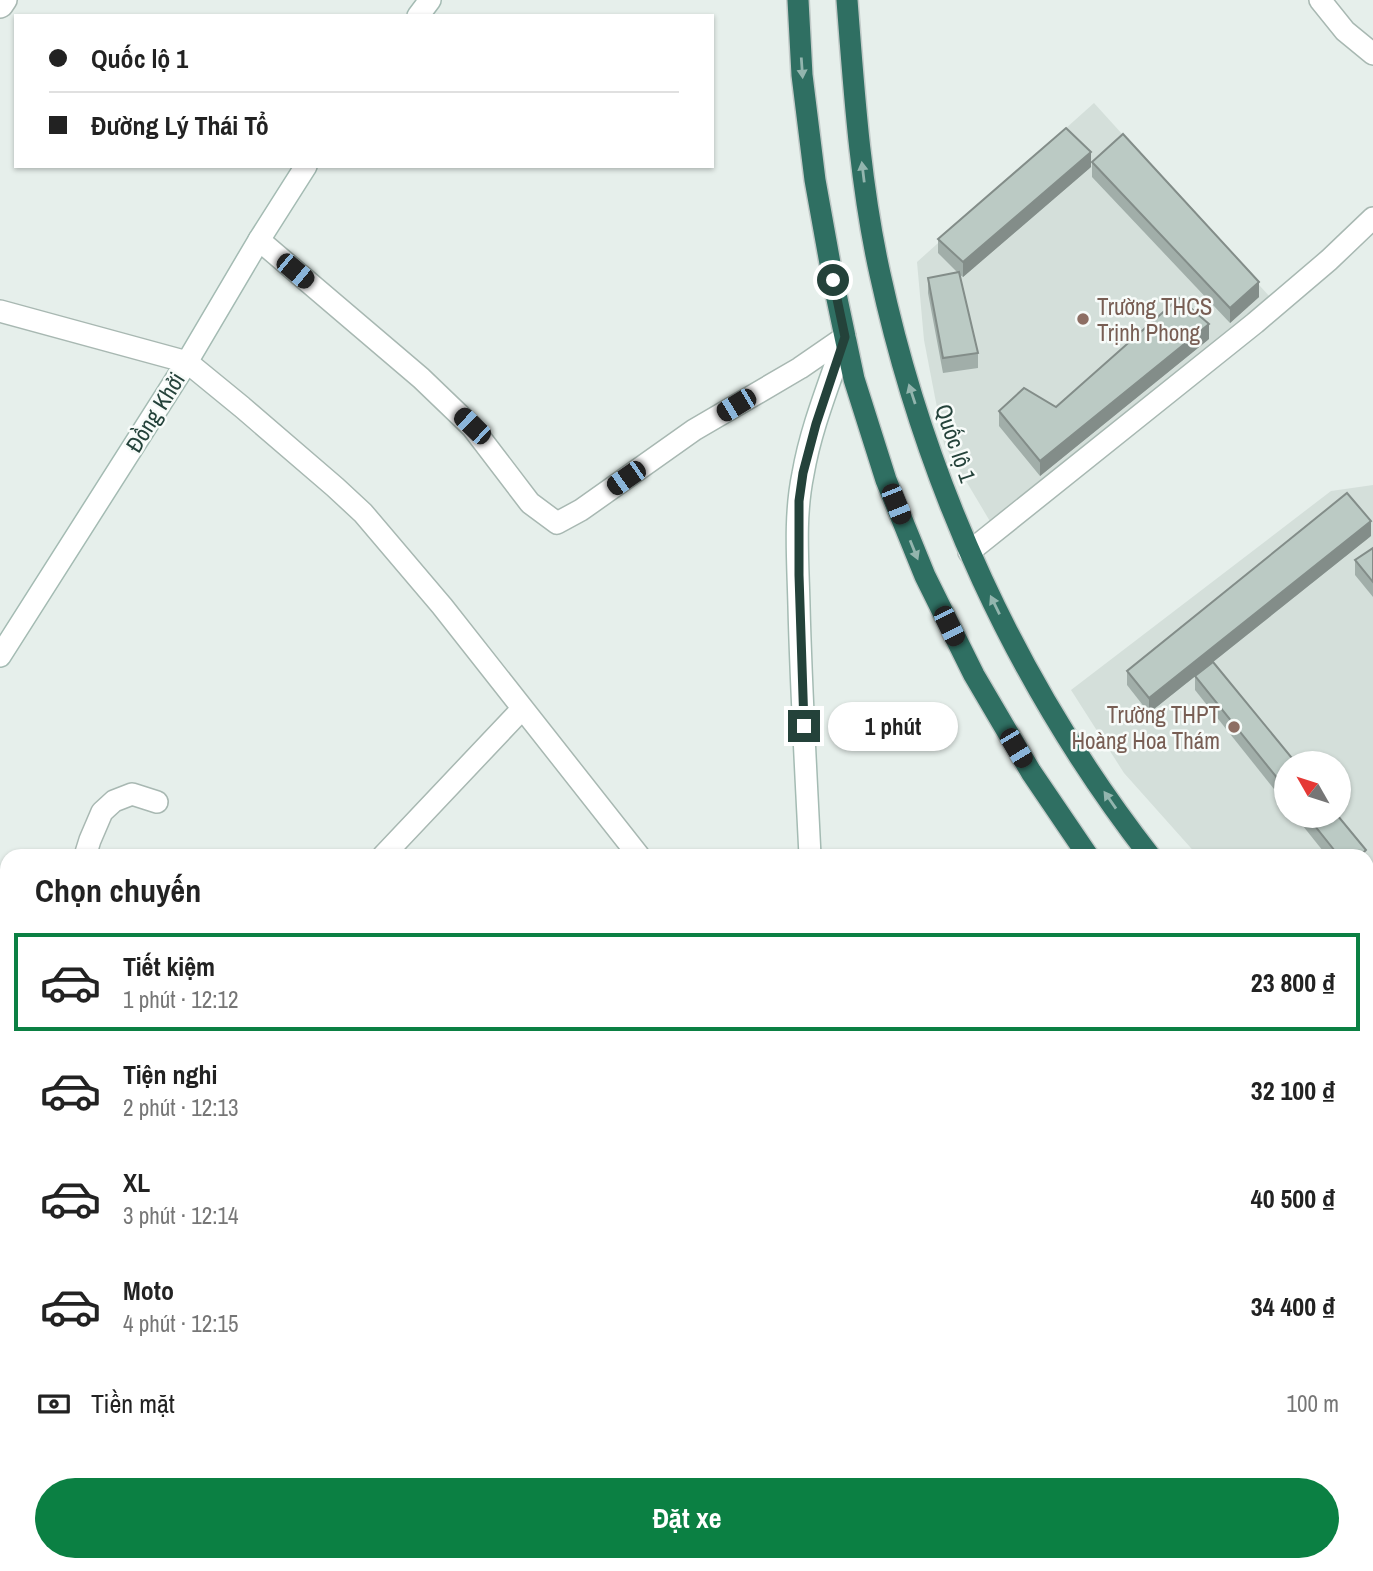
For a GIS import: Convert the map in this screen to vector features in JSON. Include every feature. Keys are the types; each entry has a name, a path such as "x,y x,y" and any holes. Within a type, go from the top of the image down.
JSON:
{"highway":[{"path":"798,0 802,75 815,180 845,337 886,480 925,576 981,687 1031,772 1083,849"},
{"name":"Quốc lộ 1","path":"847,0 864,180 880,272 904,370 934,464 969,552 1019,655 1071,743 1145,849"}],"street":[{"path":"0,7 6,0"},
{"path":"1320,0 1345,31 1373,54"},
{"name":"Đồng Khởi","path":"0,656 187,362 305,168"},
{"path":"969,552 1255,323 1329,260 1373,218"},
{"path":"259,240 421,378 472,426 530,503 557,523 581,510 694,430 800,368 845,337"},
{"path":"0,311 187,362 242,407 363,513 442,606 633,849"},
{"path":"810,849 800,648 799,501 803,473 816,424 845,337"},
{"path":"390,849 522,709"},
{"path":"87,849 102,812 114,801 132,794 157,802"}],"shaded area":[{"name":"Trường THCS Trịnh Phong","path":"1094,103 1270,297 991,523 944,444 924,340 917,262"},
{"name":"Trường THPT Hoàng Hoa Thám","path":"1373,485 1373,849 1192,849 1124,773 1071,690 1331,491"}],"building":[{"path":"1066,128 1091,152 963,262 938,239"},
{"path":"1123,134 1259,282 1230,308 1092,162"},
{"path":"959,272 978,353 943,358 928,278"},
{"path":"1179,298 1209,324 1040,461 999,411 1024,388 1056,407"},
{"path":"1347,493 1371,521 1149,698 1127,671"},
{"path":"1373,548 1373,582 1355,560"},
{"path":"1213,662 1286,751 1274,751 1274,774 1195,676"},
{"path":"1317,828 1348,828 1365,849 1333,849"}],"place":[{"name":"Trường THCS Trịnh Phong","path":"1083,319"},
{"name":"Trường THPT Hoàng Hoa Thám","path":"1234,727"}],"route":[{"path":"804,726 800,648 799,501 803,473 816,424 845,337 833,280"}]}
